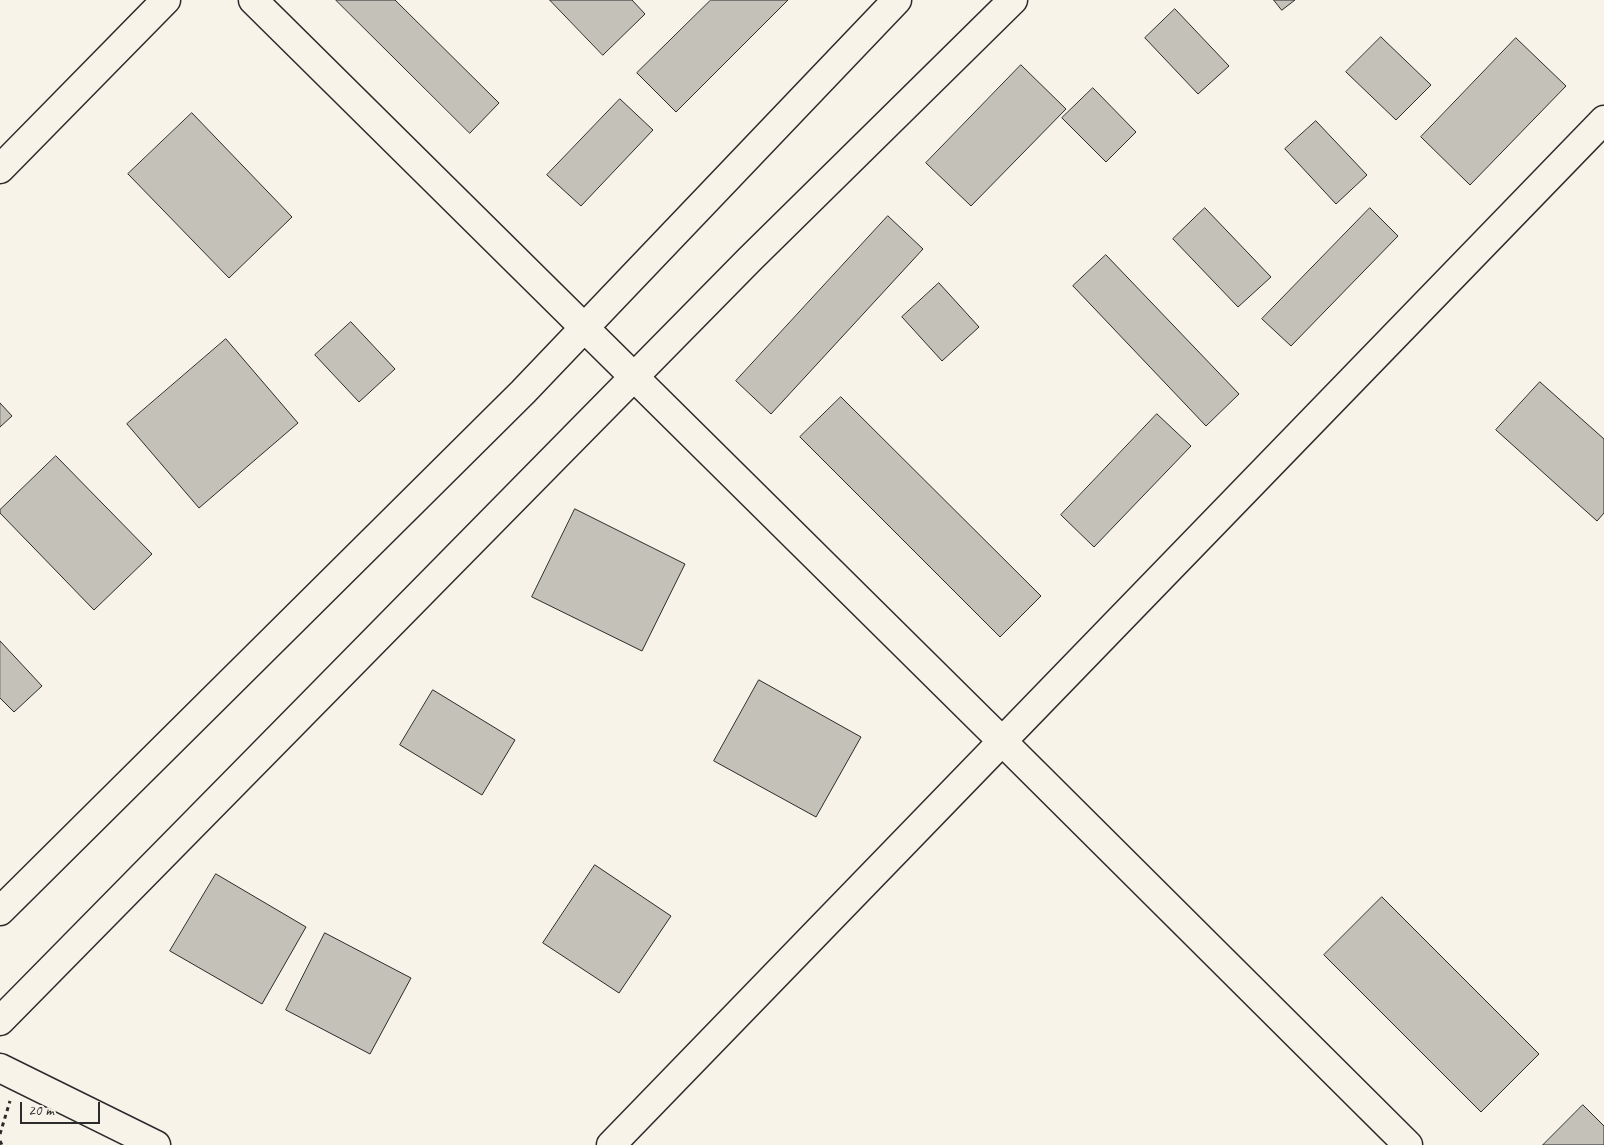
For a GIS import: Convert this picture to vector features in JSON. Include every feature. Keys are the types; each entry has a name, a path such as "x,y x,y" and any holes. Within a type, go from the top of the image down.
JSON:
{"street":[{"path":"0,169 166,0"},
{"path":"253,0 1002,740 1408,1145"},
{"path":"0,911 516,399 897,0"},
{"path":"0,1021 750,259 1013,0"},
{"path":"611,1145 1604,120"},
{"path":"9,1073 156,1145"}],"path":[{"path":"0,1134 9,1073"},
{"path":"0,1141 2,1145"}],"building":[{"path":"336,0 395,0 499,103 470,133"},
{"path":"550,0 632,0 645,14 603,55"},
{"path":"711,0 788,0 676,112 637,73"},
{"path":"1274,0 1295,0 1282,10"},
{"path":"1175,9 1229,66 1198,94 1145,38"},
{"path":"1381,37 1431,85 1396,120 1346,72"},
{"path":"1516,38 1566,86 1470,185 1421,137"},
{"path":"1021,65 1066,109 971,206 926,163"},
{"path":"1093,88 1136,132 1106,162 1062,118"},
{"path":"620,99 653,130 581,206 547,175"},
{"path":"192,113 292,217 229,278 128,174"},
{"path":"1316,121 1367,175 1336,204 1285,149"},
{"path":"1205,208 1271,277 1238,307 1173,239"},
{"path":"1370,208 1398,236 1291,346 1262,319"},
{"path":"888,216 923,249 771,414 736,381"},
{"path":"1106,255 1239,394 1206,426 1073,286"},
{"path":"939,283 979,327 942,361 902,317"},
{"path":"351,322 395,369 359,402 315,355"},
{"path":"226,339 298,423 199,508 127,424"},
{"path":"1540,382 1604,439 1604,513 1597,521 1496,430"},
{"path":"841,397 1041,596 1000,637 800,437"},
{"path":"0,403 12,416 0,427"},
{"path":"1157,414 1191,446 1094,547 1061,515"},
{"path":"56,456 152,554 94,610 0,513 0,510"},
{"path":"575,509 685,564 642,651 532,597"},
{"path":"0,641 42,686 14,712 0,698"},
{"path":"759,680 861,737 816,817 714,761"},
{"path":"433,690 515,740 482,795 400,745"},
{"path":"595,865 671,916 619,993 543,943"},
{"path":"216,874 306,927 262,1004 170,951"},
{"path":"1382,897 1539,1054 1481,1112 1324,955"},
{"path":"325,933 411,978 370,1054 286,1010"},
{"path":"1583,1105 1604,1126 1604,1145 1543,1145"}]}
